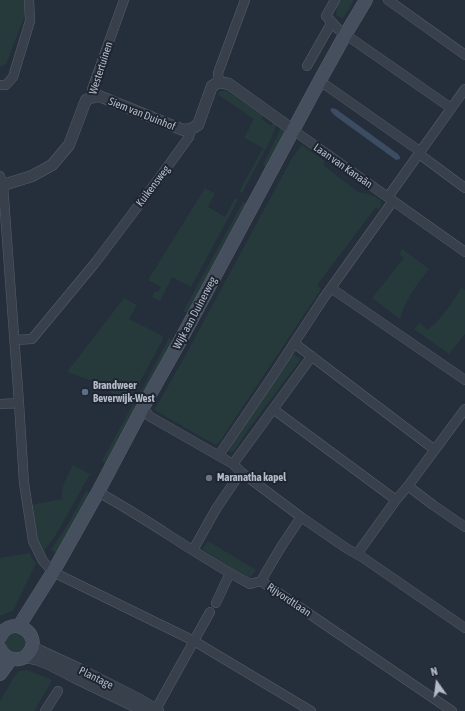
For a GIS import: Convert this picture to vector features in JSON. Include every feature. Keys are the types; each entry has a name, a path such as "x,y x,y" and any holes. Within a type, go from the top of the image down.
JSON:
{"main road":[{"name":"Wijk aan Duinerweg","path":"23,629 34,617 41,589 53,572 98,492 345,34 366,0"},
{"path":"0,674 4,656 19,660 29,652 33,641 31,636 23,629 10,627 2,632"}],"street":[{"path":"0,85 6,85 13,77 30,21 29,0"},
{"name":"Westertuinen","path":"1,182 32,176 52,165 69,144 86,100 93,97 92,89 124,0"},
{"name":"Kuikensweg","path":"15,340 32,339 101,255 185,143 189,137 191,129 198,125 212,86 219,82 218,73 245,0"},
{"path":"335,0 326,16 339,30 451,108"},
{"path":"388,0 465,55"},
{"path":"307,66 332,22"},
{"name":"Laan van Kanaän","path":"219,82 229,84 333,160 465,252"},
{"path":"319,82 327,86 420,153 465,188"},
{"path":"218,455 391,199 420,153 451,108 464,94"},
{"name":"Siem van Duinhof","path":"93,97 98,96 183,130 191,129"},
{"path":"1,182 15,340 24,483 33,541 43,561 53,572 194,641 311,711"},
{"path":"331,288 465,380"},
{"path":"294,343 434,450"},
{"path":"233,464 312,356"},
{"path":"0,404 19,402"},
{"path":"144,407 149,416 233,464 240,472 301,517 465,628"},
{"path":"273,409 396,500"},
{"path":"357,554 396,500 464,412"},
{"path":"193,550 216,508 240,472"},
{"path":"408,486 465,527"},
{"name":"Rijvordtlaan","path":"98,492 250,584 261,581 452,711"},
{"path":"261,581 301,517"},
{"path":"216,603 230,573"},
{"path":"155,710 210,612"},
{"name":"Plantage","path":"29,652 40,651 140,700 155,710"},
{"path":"45,711 58,691"}],"green space":[{"path":"0,0 24,0 25,11 24,18 6,64 0,67"},
{"path":"340,0 354,0 342,18 337,16 336,12"},
{"path":"221,91 227,91 263,116 262,119 271,126 273,123 276,125 271,139 242,193 239,192 263,148 244,138 254,119 217,94"},
{"path":"281,128 285,133 266,167 263,165"},
{"path":"302,145 325,161 323,165 358,192 368,194 382,203 379,210 376,207 317,285 321,289 221,440 216,445 155,409 292,158"},
{"path":"205,188 215,194 208,207 225,217 235,198 238,200 191,287 172,277 160,301 152,297 155,291 158,292 161,287 148,280"},
{"path":"243,202 249,204 190,312 183,312"},
{"path":"402,249 429,269 408,299 400,319 372,298 404,258 399,254"},
{"path":"461,288 465,290 465,334 449,354 414,329 420,322 427,330 432,326 446,310"},
{"path":"124,298 137,305 129,319 161,335 163,338 128,403 90,380 67,372"},
{"path":"169,338 174,341 141,403 136,400"},
{"path":"292,354 301,359 234,451 231,453 229,449"},
{"path":"133,404 139,406 107,464 102,461"},
{"path":"73,465 90,474 57,533 44,551 38,542 31,505 62,499 63,486"},
{"path":"86,491 91,493 57,554 51,550 68,524"},
{"path":"208,541 256,570 250,578 233,569 202,549"},
{"path":"30,553 31,557 36,563 13,611 0,616 0,558"},
{"path":"12,632 23,634 26,641 25,648 20,653 13,654 4,647 4,639"},
{"path":"27,670 52,681 34,711 0,711 0,701 16,674 19,671"}],"water":[{"path":"332,108 336,109 398,154 400,159 396,160 334,115 330,110"}],"place":[{"name":"Brandweer Beverwijk-West","path":"85,392"},
{"name":"Maranatha kapel","path":"209,478"}]}
